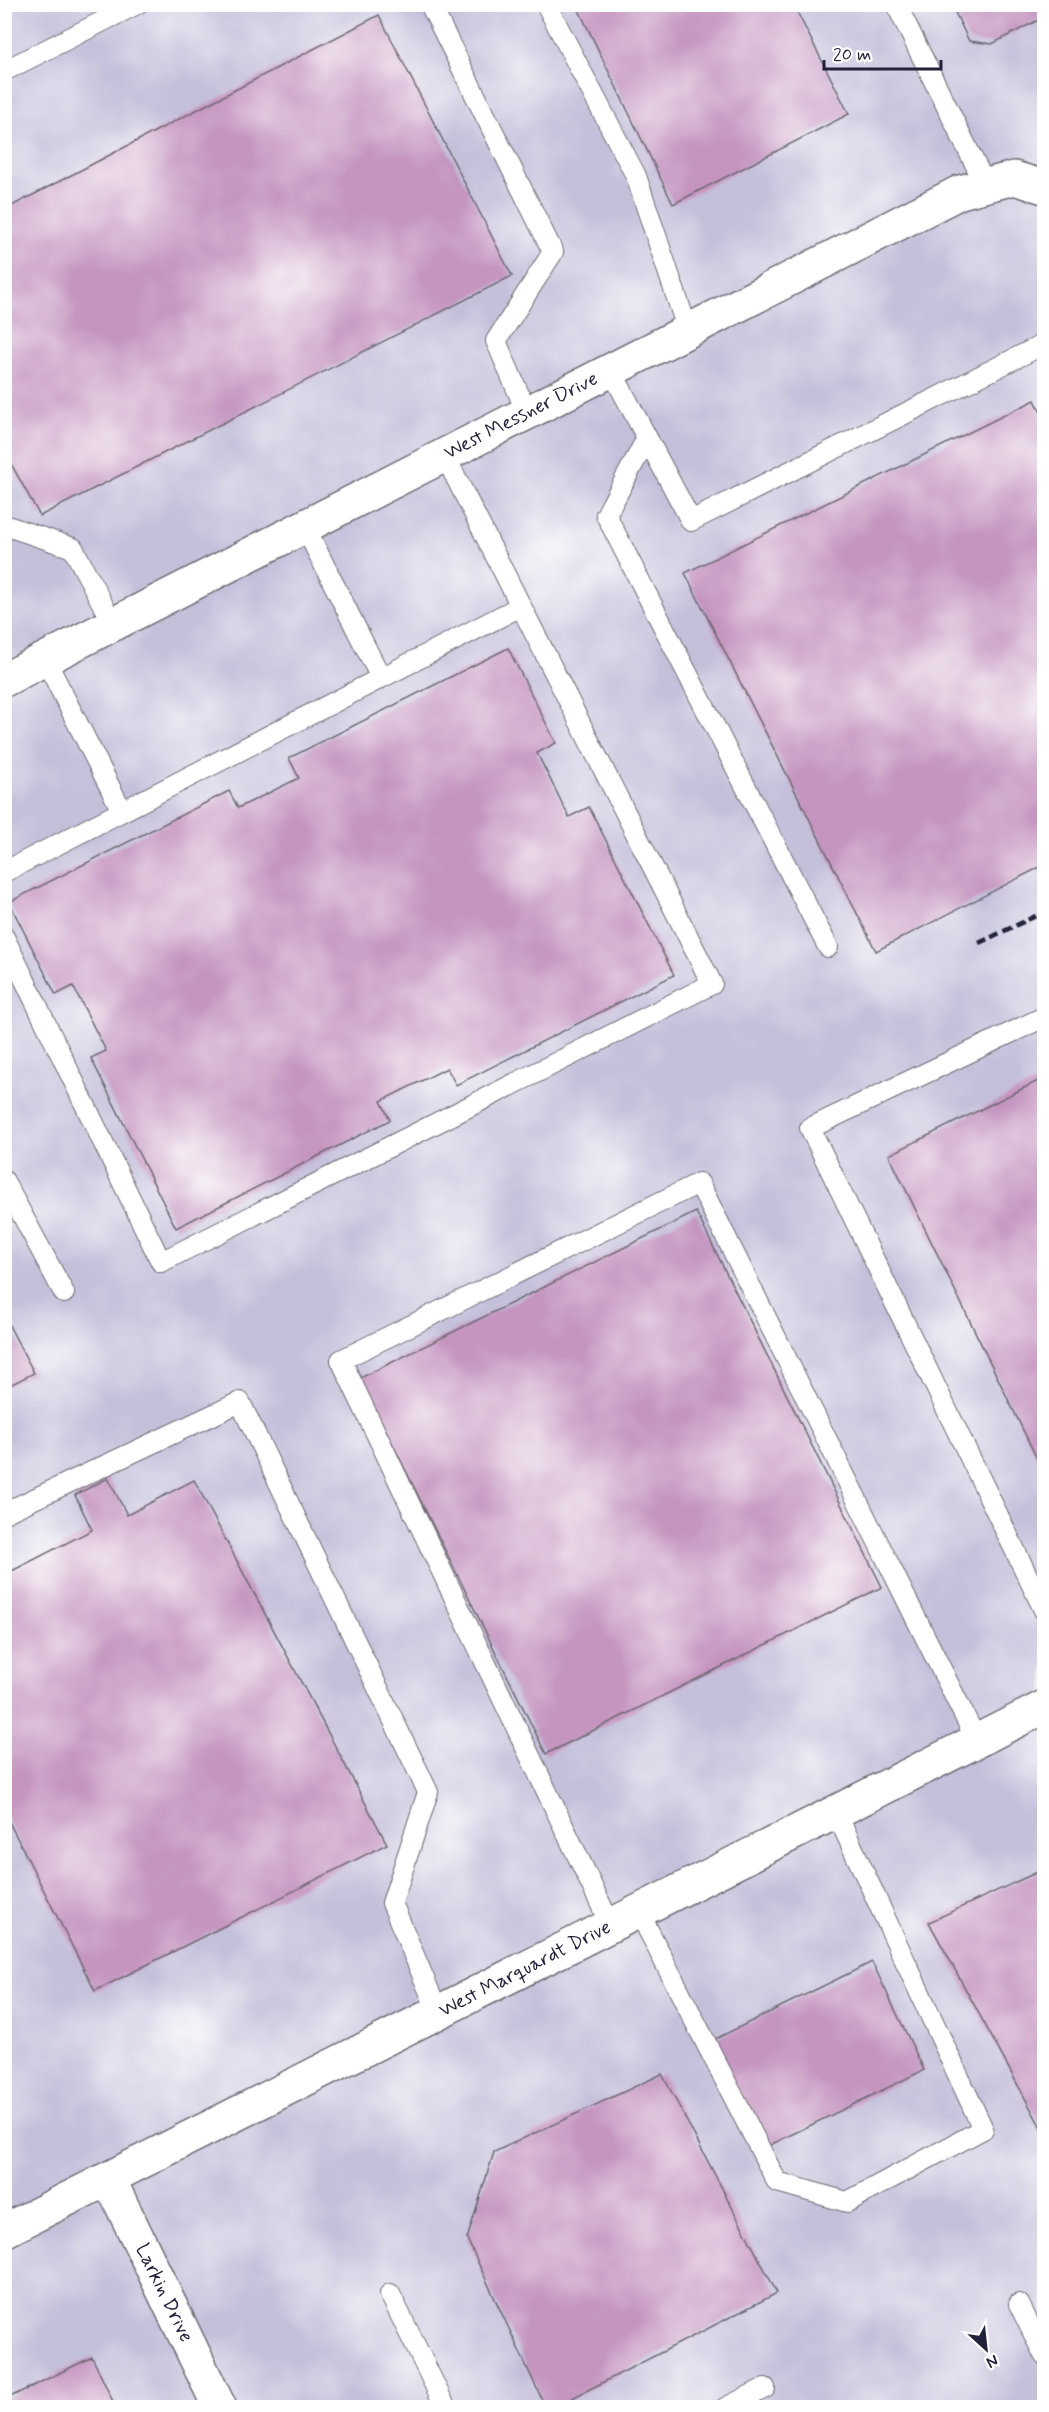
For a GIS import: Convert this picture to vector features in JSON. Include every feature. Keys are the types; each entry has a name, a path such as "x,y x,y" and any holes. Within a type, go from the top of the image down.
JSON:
{"street":[{"name":"West Messner Drive","path":"4,680 960,192 1014,178 1044,187"},
{"name":"West Marquardt Drive","path":"4,2231 1044,1707"},
{"name":"Larkin Drive","path":"109,2179 220,2408"}],"lane":[{"path":"4,71 137,4"},
{"path":"430,4 553,252 496,341 527,413"},
{"path":"546,4 636,176 688,331"},
{"path":"896,4 986,186"},
{"path":"611,370 691,521 1044,344"},
{"path":"647,438 606,515 828,946"},
{"path":"4,937 161,1262 712,984 445,456"},
{"path":"4,525 73,548 113,624"},
{"path":"305,527 381,678"},
{"path":"4,872 521,606"},
{"path":"45,659 122,811"},
{"path":"1044,1017 810,1128 1044,1610"},
{"path":"4,1181 64,1293"},
{"path":"836,1812 983,2129 847,2202 777,2182 625,1919 341,1360 699,1183 977,1741"},
{"path":"4,1513 240,1402 428,1792 392,1903 438,2012"},
{"path":"390,2294 446,2408"},
{"path":"1019,2304 1044,2355"},
{"path":"725,2408 765,2388"}],"shaded area":[{"path":"5,5 1044,5 1044,2407 5,2407"}],"building":[{"path":"576,4 793,4 849,114 673,204"},
{"path":"951,4 1044,4 1044,17 992,44 969,41"},
{"path":"379,15 512,276 40,516 4,451 4,210"},
{"path":"1035,400 1044,419 1044,865 876,951 685,573"},
{"path":"508,648 556,743 537,753 569,817 589,807 674,975 456,1085 447,1068 381,1101 390,1120 176,1228 91,1058 106,1051 73,986 56,995 9,902 229,791 238,808 299,778 289,758"},
{"path":"1044,1078 1044,1473 889,1155"},
{"path":"696,1212 882,1587 546,1754 360,1378"},
{"path":"4,1316 34,1373 4,1388"},
{"path":"108,1478 127,1515 194,1480 387,1844 95,1991 4,1812 4,1575 92,1530 75,1495"},
{"path":"1044,1869 1044,2133 929,1922"},
{"path":"872,1962 924,2070 766,2147 711,2041"},
{"path":"662,2074 777,2293 553,2408 546,2408 467,2239 494,2152"},
{"path":"92,2357 116,2408 4,2408 4,2400"}],"railway":[{"path":"979,943 1044,912"}]}
